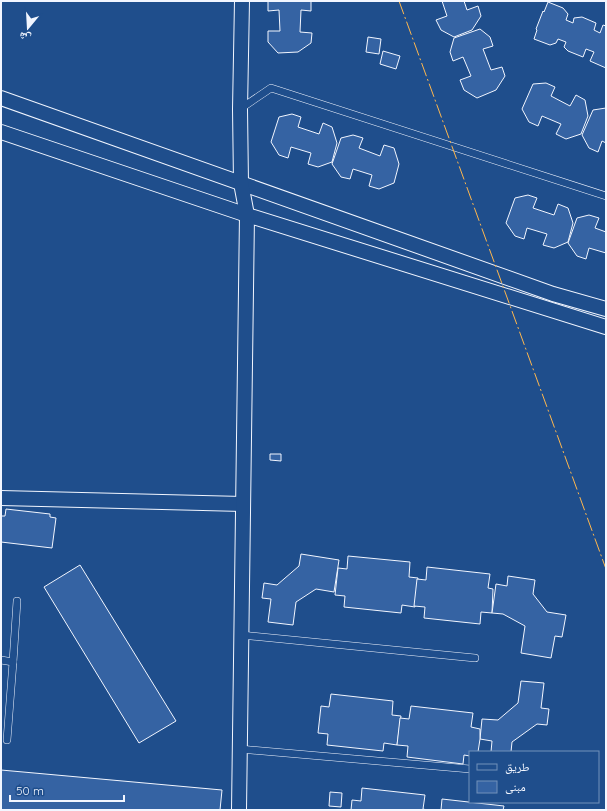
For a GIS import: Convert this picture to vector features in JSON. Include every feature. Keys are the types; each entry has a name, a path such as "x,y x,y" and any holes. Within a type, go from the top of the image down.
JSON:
{"street":[{"path":"239,810 247,215 241,183 240,109 242,1"},
{"path":"1,98 553,294 606,309"},
{"path":"1,132 247,215 606,327"},
{"path":"1,498 243,504"}],"lane":[{"path":"240,109 271,88 606,196"},
{"path":"7,740 17,601"},
{"path":"241,635 475,658"},
{"path":"1,660 13,662"},
{"path":"240,749 469,769"}],"building":[{"path":"268,1 311,1 311,11 301,10 300,32 312,33 311,43 298,52 278,53 268,42 268,31 280,31 279,10 268,11"},
{"path":"442,1 464,1 467,10 478,6 481,16 472,30 454,37 441,30 436,20 447,16"},
{"path":"548,2 563,8 568,14 566,20 573,23 574,18 582,17 596,23 594,30 600,33 603,25 606,26 606,68 590,61 594,52 586,49 583,57 568,51 564,47 566,42 558,39 556,43 550,45 534,39 536,29"},
{"path":"480,29 490,37 493,46 483,49 491,70 502,67 505,76 496,90 477,98 464,90 460,80 471,76 463,57 453,61 450,52 454,38"},
{"path":"368,37 381,39 379,54 366,52"},
{"path":"383,51 400,56 396,69 380,64"},
{"path":"546,83 555,87 551,96 570,106 576,95 585,100 588,116 581,134 566,139 556,134 561,124 542,116 538,126 529,122 522,109 533,84"},
{"path":"606,108 606,143 602,141 598,152 589,148 582,135 593,110"},
{"path":"292,114 301,117 298,127 319,134 323,123 332,127 337,143 332,162 318,167 308,164 311,153 291,147 288,158 279,155 271,142 279,117"},
{"path":"353,135 363,138 359,148 380,156 384,145 394,148 399,164 394,183 379,189 369,186 372,175 353,169 350,179 341,177 332,164 341,138"},
{"path":"528,195 537,198 533,208 554,215 558,204 568,208 573,223 568,242 554,248 543,245 547,234 527,228 524,239 515,236 506,223 515,198"},
{"path":"589,215 599,218 595,228 606,232 606,253 589,248 586,259 577,256 568,243 577,218"},
{"path":"270,454 281,454 281,461 270,460"},
{"path":"6,509 50,514 50,517 56,518 52,548 1,542 1,516 5,516"},
{"path":"301,554 339,560 334,592 316,589 296,602 293,625 268,622 271,599 262,598 264,583 277,585 299,566"},
{"path":"348,556 410,562 409,577 418,578 415,607 402,605 401,613 344,607 345,596 335,595 338,568 347,569"},
{"path":"80,565 176,721 139,743 44,587"},
{"path":"427,567 490,574 488,588 493,589 492,613 481,612 480,624 424,618 425,607 414,606 417,579 426,580"},
{"path":"508,576 535,580 533,594 547,612 566,615 562,637 555,636 551,658 521,653 525,626 503,614 492,613 496,584 507,586"},
{"path":"521,681 544,683 541,708 549,709 547,725 537,724 512,742 511,751 491,751 492,741 480,739 482,719 498,720 518,703"},
{"path":"331,694 393,701 392,715 401,716 397,745 384,743 383,751 327,745 328,734 318,733 321,706 329,707"},
{"path":"411,706 473,713 471,727 480,729 478,751 469,751 469,756 464,755 463,764 407,757 408,746 397,745 400,718 409,719"},
{"path":"1,770 222,790 220,810 1,810"},
{"path":"362,788 425,795 423,809 427,810 351,810 352,800 361,801"},
{"path":"330,792 342,793 341,807 329,806"},
{"path":"442,799 504,806 503,810 441,810"}],"power":[{"path":"399,1 606,569"}]}
